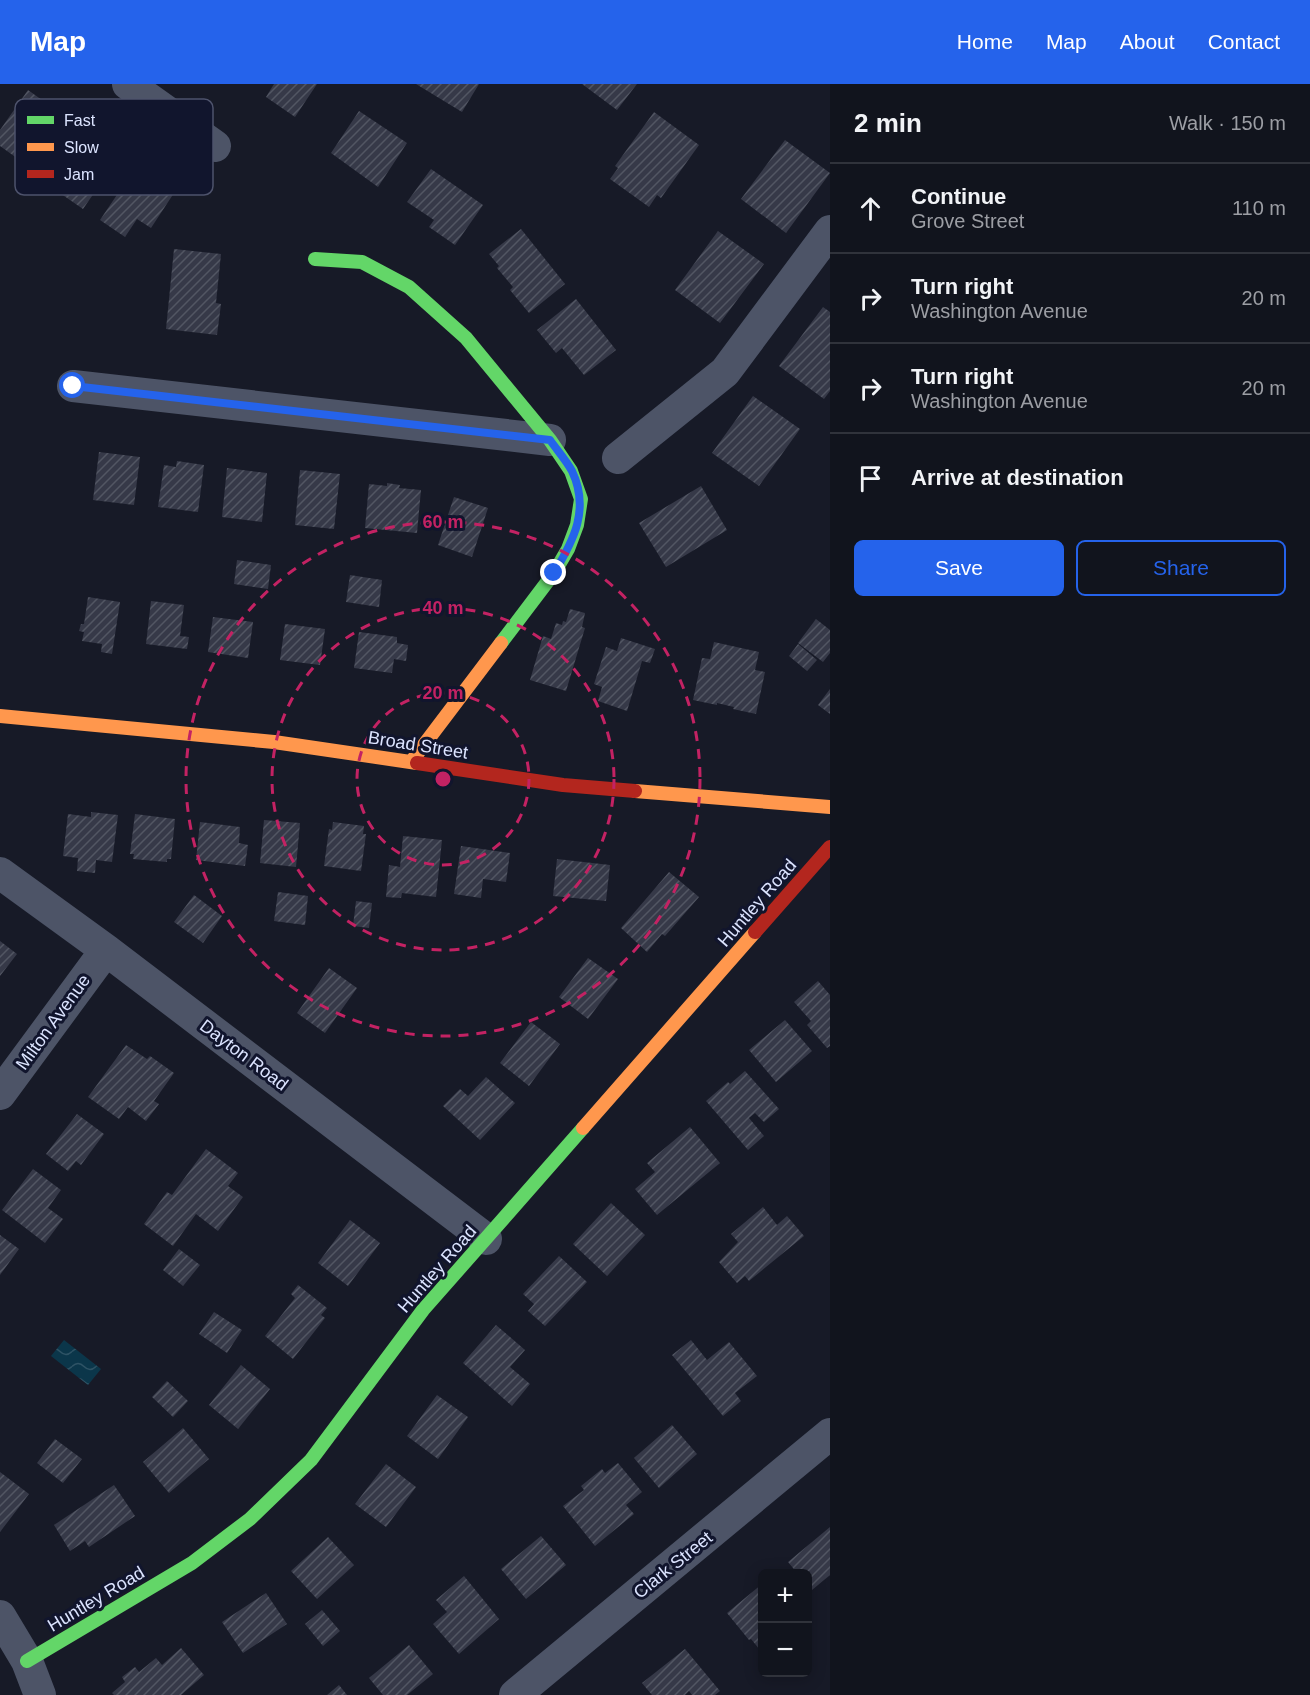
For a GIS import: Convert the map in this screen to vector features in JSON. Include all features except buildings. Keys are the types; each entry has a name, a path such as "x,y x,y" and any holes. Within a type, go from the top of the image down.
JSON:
{"street":[{"path":"128,84 149,99"},
{"path":"618,458 725,372 830,231"},
{"path":"315,259 362,262 409,287 466,338 550,440 572,471 581,499 578,525 568,549 547,582 411,762"},
{"path":"73,386 550,440"},
{"name":"Broad Street","path":"0,716 274,742 563,785 830,807"},
{"name":"Huntley Road","path":"27,1661 192,1563 250,1519 311,1460 423,1310 830,847"},
{"name":"Dayton Road","path":"0,873 106,950 486,1239"},
{"name":"Milton Avenue","path":"0,1094 106,950"},
{"name":"Clark Street","path":"515,1695 830,1434"},
{"path":"0,1616 27,1661 40,1695"}],"water":[{"path":"64,1340 101,1369 88,1385 51,1356"}],"traffic: fast":[{"path":"315,259 362,262 409,287 466,338 550,440 571,471 581,499 577,525 568,549 554,573 501,643"},
{"path":"27,1661 192,1563 250,1519 311,1460 423,1310 583,1128"}],"traffic: slow":[{"path":"411,762 501,643"},
{"path":"0,716 274,742 417,763"},
{"path":"635,791 830,807"},
{"path":"583,1128 755,932"}],"traffic: jam":[{"path":"417,763 563,785 635,791"},
{"path":"755,932 830,847"}],"route":[{"path":"73,386 550,440 572,471 581,499 578,525 554,573"}]}
